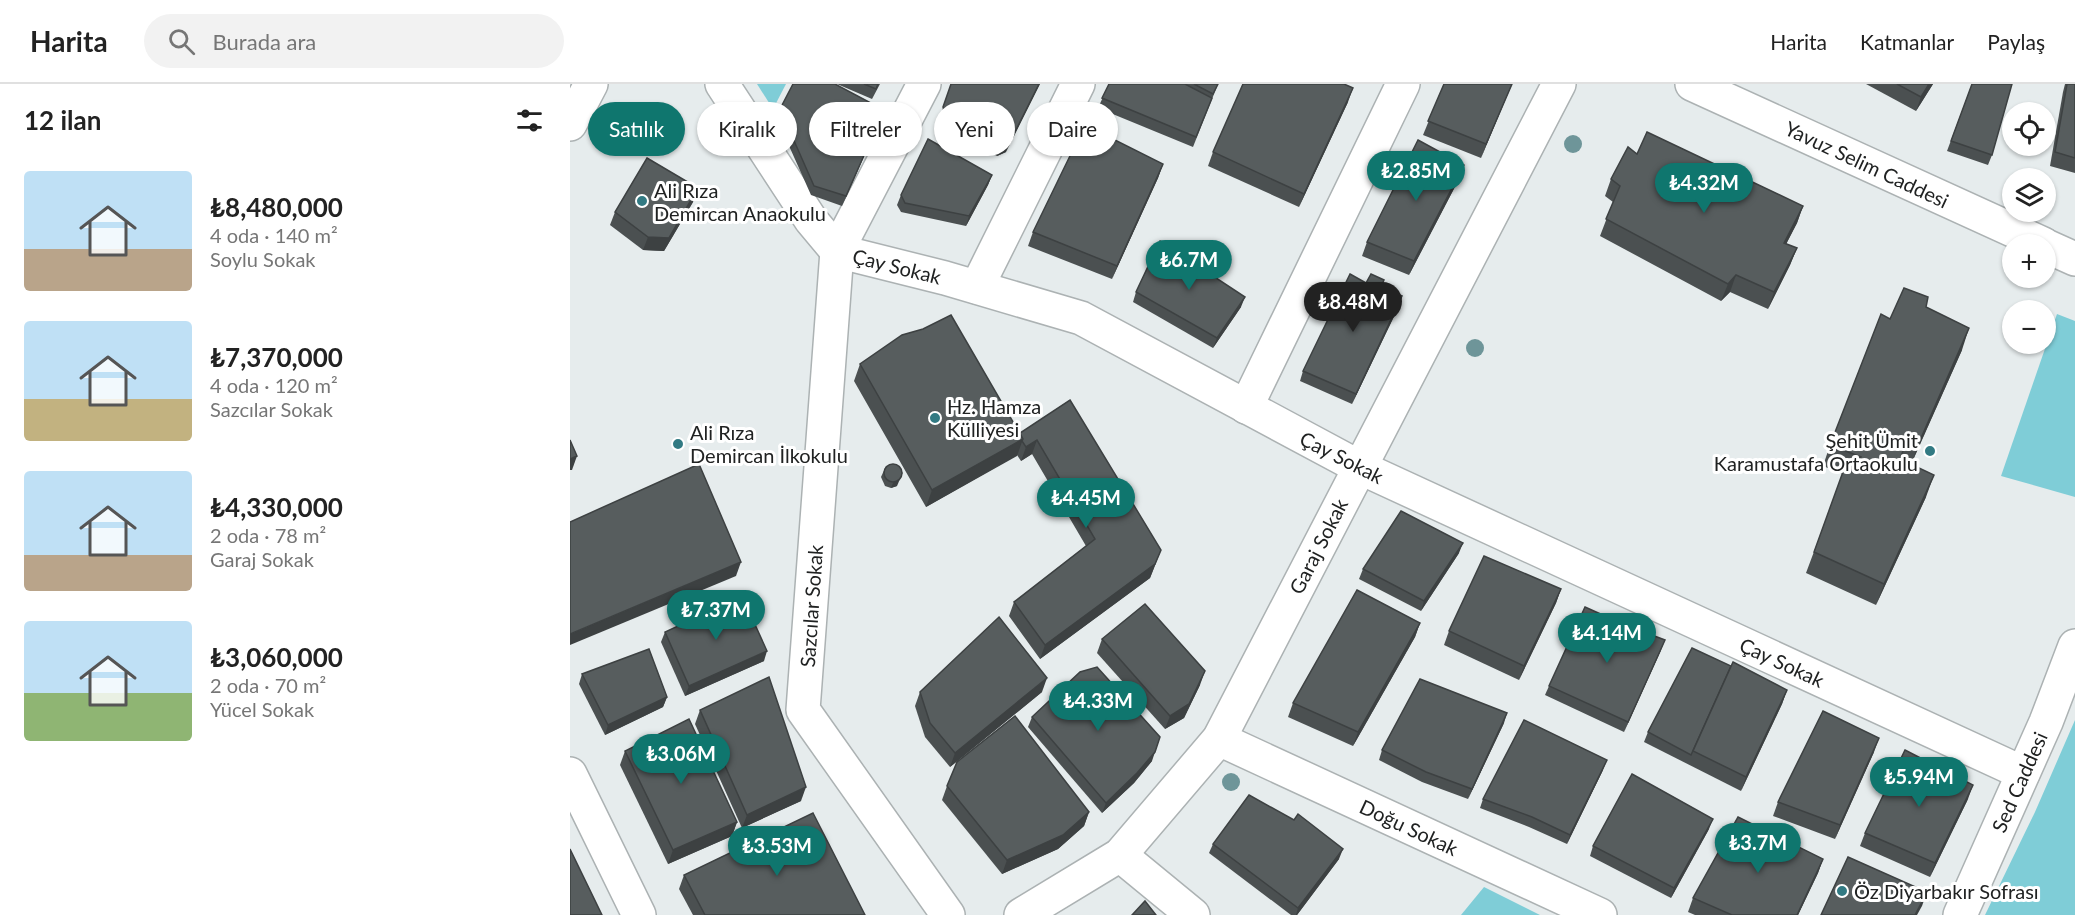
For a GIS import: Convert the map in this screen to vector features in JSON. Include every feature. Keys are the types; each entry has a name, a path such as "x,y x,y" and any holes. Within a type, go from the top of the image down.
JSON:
{"street":[{"path":"570,124 591,84"},
{"name":"Çay Sokak","path":"722,84 811,220 837,251 977,287 1080,318 1359,467 2023,773"},
{"path":"837,251 924,84"},
{"path":"977,287 1078,84"},
{"path":"1246,407 1403,84"},
{"name":"Garaj Sokak","path":"1021,915 1120,855 1219,739 1559,84"},
{"name":"Yavuz Selim Caddesi","path":"1692,84 2020,234"},
{"name":"Yavuz Selim Caddesi","path":"2056,250 2075,259"},
{"name":"Sazcılar Sokak","path":"837,251 803,710 948,915"},
{"name":"Sed Caddesi","path":"1960,915 2046,722 2075,646"},
{"name":"Doğu Sokak","path":"1219,739 1600,915"},
{"path":"570,774 578,809 639,915"},
{"path":"1120,855 1193,915"}],"shaded area":[{"path":"757,84 786,84 777,102 769,102"},
{"path":"2057,314 2075,321 2075,497 2001,476 2043,354 2056,354"},
{"path":"2075,720 2075,915 1985,915 2035,812"},
{"path":"1484,887 1540,915 1461,915"}],"building":[{"path":"793,84 835,84 869,102 809,102 809,156 864,156 846,196 814,186 797,148 797,102 784,102"},
{"path":"864,84 878,84 876,89"},
{"path":"951,84 1039,84 1030,102 1027,102 1027,108 1015,132 1015,102 945,102"},
{"path":"1109,84 1185,84 1212,98 1196,137 1118,105 1118,102 1102,98"},
{"path":"1194,84 1218,84 1213,94"},
{"path":"1243,84 1344,84 1353,88 1304,194 1213,152"},
{"path":"1444,84 1512,84 1486,144 1428,121"},
{"path":"1897,84 1929,84 1921,97"},
{"path":"1972,84 2012,84 2007,102 2002,102 2002,120 1992,155 1951,141"},
{"path":"2067,84 2075,84 2075,158 2056,152"},
{"path":"1647,132 1803,206 1784,243 1797,248 1774,292 1736,275 1728,284 1606,219 1620,186 1611,179 1628,147 1637,154"},
{"path":"928,139 934,142 934,156 958,156 992,175 969,216 905,203 901,195 920,156 922,156"},
{"path":"1418,140 1464,165 1414,261 1367,242"},
{"path":"1118,142 1163,164 1117,266 1033,232 1070,156 1118,156"},
{"path":"647,158 698,188 669,238 648,237 615,212"},
{"path":"1160,241 1245,297 1217,338 1136,292"},
{"path":"1350,274 1366,283 1371,274 1384,280 1381,287 1402,296 1356,394 1303,371"},
{"path":"1904,288 1928,297 1926,307 1969,328 1918,445 1906,443 1900,459 1934,475 1884,584 1814,552 1844,469 1853,472 1861,457 1830,445 1881,314 1890,319"},
{"path":"951,315 1023,439 932,490 860,364 902,335 923,329"},
{"path":"1070,400 1161,550 1155,564 1045,645 1014,602 1095,539 1037,440 1026,447 1020,433"},
{"path":"570,440 577,456 570,459"},
{"path":"699,464 741,562 570,634 570,522"},
{"path":"889,464 897,464 902,469 900,480 889,482 884,477 884,469"},
{"path":"1401,511 1463,543 1424,601 1363,569"},
{"path":"1484,556 1561,589 1524,666 1449,631"},
{"path":"1357,590 1420,623 1358,732 1293,703"},
{"path":"742,596 767,651 689,686 665,632"},
{"path":"1145,604 1205,671 1189,704 1170,716 1102,639"},
{"path":"1585,607 1665,640 1628,722 1549,686"},
{"path":"999,617 1047,678 955,753 930,723 920,692"},
{"path":"1692,648 1731,666 1691,755 1648,732"},
{"path":"649,649 667,697 608,725 582,674"},
{"path":"1733,662 1787,690 1746,777 1693,751"},
{"path":"1097,667 1160,737 1155,752 1106,803 1032,717 1080,672"},
{"path":"769,677 806,787 747,815 700,710"},
{"path":"1420,679 1507,713 1472,789 1426,772 1382,750"},
{"path":"1823,711 1879,738 1840,825 1778,802"},
{"path":"1015,716 1089,812 1063,835 1007,860 947,786 957,762"},
{"path":"689,719 737,822 673,850 625,751"},
{"path":"1524,720 1607,760 1570,835 1532,817 1483,799"},
{"path":"1905,750 1973,785 1935,863 1865,833"},
{"path":"1632,774 1713,819 1674,888 1593,846"},
{"path":"1249,795 1294,820 1298,814 1343,849 1298,908 1213,844"},
{"path":"813,813 865,915 705,915 684,875"},
{"path":"1738,817 1823,859 1797,915 1732,915 1693,898"},
{"path":"570,849 602,915 570,915"},
{"path":"1848,857 1927,892 1915,915 1821,915"},
{"path":"1145,901 1156,915 1132,915"}],"place":[{"name":"Ali Rıza Demircan Anaokulu","path":"642,201"},
{"name":"Hz. Hamza Külliyesi","path":"935,418"},
{"name":"Ali Rıza Demircan İlkokulu","path":"678,444"},
{"name":"Şehit Ümit Karamustafa Ortaokulu","path":"1930,451"},
{"name":"Öz Diyarbakır Sofrası","path":"1842,891"}]}
